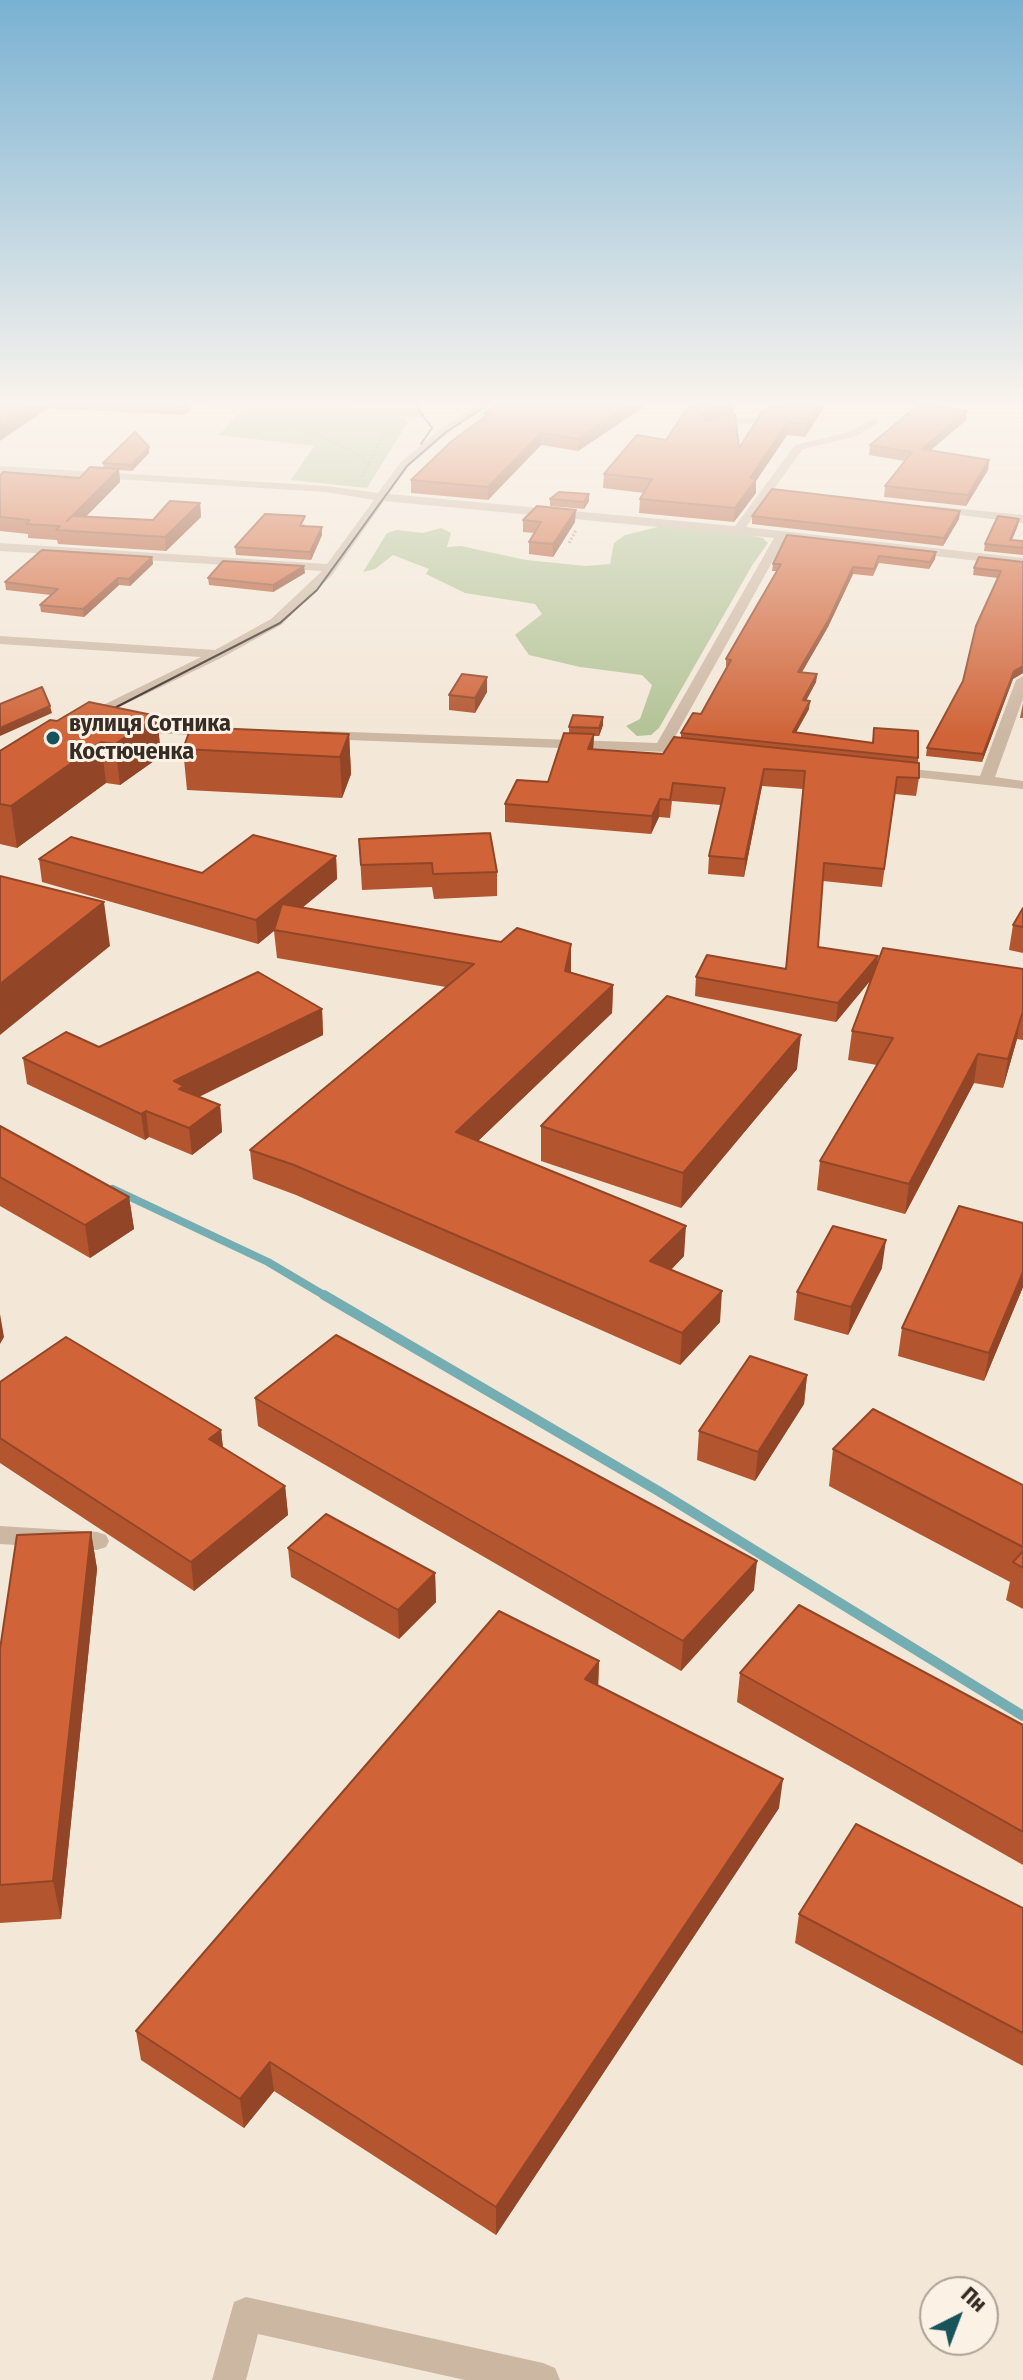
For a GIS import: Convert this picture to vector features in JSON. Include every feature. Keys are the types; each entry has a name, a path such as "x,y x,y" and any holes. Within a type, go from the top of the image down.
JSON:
{"street":[{"path":"235,732 116,729 76,724 276,622 314,588 368,513"},
{"path":"554,513 782,534 1023,562"},
{"path":"738,530 750,513"},
{"path":"971,513 1023,519"},
{"path":"663,746 782,534"},
{"path":"0,547 330,568"},
{"path":"0,640 218,654"},
{"path":"986,781 1023,680"},
{"path":"299,734 663,746 709,751"},
{"path":"878,769 1023,785"},
{"path":"0,1535 97,1541"},
{"path":"229,2380 246,2314 543,2380"}],"green space":[{"path":"662,526 737,533 763,538 768,543 659,728 651,735 637,736 626,726 640,719 652,685 642,675 580,667 529,655 515,635 542,614 535,604 465,593 426,574 429,569 393,555 375,569 363,572 387,533 397,530 423,533 441,528 451,533 447,547 461,546 526,560 586,566 610,564 614,543 625,535"}],"building":[{"path":"0,513 75,513 72,516 153,520 159,513 190,513 165,537 56,530 60,526 26,524 30,520 0,517"},
{"path":"530,513 574,513 553,544 529,542 541,522 523,520"},
{"path":"754,513 959,513 944,538 752,516"},
{"path":"265,514 305,516 300,526 322,527 310,552 235,547"},
{"path":"998,516 1019,519 1010,540 1023,541 1023,548 985,544"},
{"path":"787,535 936,552 930,562 879,556 874,569 853,567 829,619 798,672 817,674 803,700 810,701 793,732 873,743 874,728 918,731 918,758 681,733 693,713 701,714 731,660 726,659 781,564 773,564"},
{"path":"42,550 152,557 129,579 118,578 83,609 40,605 58,589 5,582"},
{"path":"979,557 1023,562 1023,666 1014,671 983,754 927,748 963,681 976,626 1001,571 974,568"},
{"path":"223,561 304,566 273,585 208,578"},
{"path":"462,674 487,677 475,698 449,695"},
{"path":"42,687 50,706 0,728 0,704"},
{"path":"89,702 157,716 115,744 101,742 11,806 0,804 0,751 50,720 57,721"},
{"path":"573,715 603,717 599,728 569,727"},
{"path":"191,727 349,734 340,757 183,749"},
{"path":"564,733 594,734 588,749 663,754 674,737 919,763 919,778 897,777 884,869 824,863 818,947 878,956 838,1003 696,977 707,955 786,969 805,771 764,769 745,859 709,856 725,788 673,783 670,800 660,799 652,816 505,804 517,780 548,782"},
{"path":"490,833 497,872 433,874 432,863 361,865 359,839"},
{"path":"253,835 336,856 256,920 39,859 71,837 202,873"},
{"path":"0,876 104,902 0,984"},
{"path":"282,904 501,942 517,928 571,944 565,971 613,985 456,1132 686,1226 650,1261 722,1291 682,1333 294,1165 250,1150 474,964 274,930"},
{"path":"1023,908 1023,927 1013,925"},
{"path":"883,948 1023,969 1023,1011 1008,1059 978,1054 909,1184 820,1161 893,1038 852,1031"},
{"path":"258,972 322,1009 174,1081 184,1086 179,1089 220,1105 189,1128 146,1111 141,1114 23,1058 66,1032 99,1047"},
{"path":"667,996 801,1035 683,1173 541,1126"},
{"path":"0,1126 129,1197 85,1225 0,1177"},
{"path":"959,1206 1023,1223 1023,1272 989,1353 902,1328"},
{"path":"833,1226 886,1240 851,1307 797,1292"},
{"path":"336,1335 757,1561 683,1641 255,1398"},
{"path":"66,1337 221,1430 209,1439 285,1486 191,1562 0,1438 0,1382"},
{"path":"750,1356 807,1375 758,1452 699,1431"},
{"path":"873,1409 1023,1485 1023,1547 833,1449"},
{"path":"326,1514 435,1573 398,1610 288,1548"},
{"path":"91,1532 53,1881 0,1885 0,1649 17,1535"},
{"path":"1023,1551 1023,1568 1013,1562"},
{"path":"799,1605 1023,1725 1023,1832 740,1673"},
{"path":"499,1611 599,1661 585,1679 783,1779 496,2207 270,2062 240,2099 136,2031"},
{"path":"856,1824 1023,1908 1023,2033 799,1914"}],"waterway":[{"path":"113,1189 268,1262 327,1297"},
{"path":"324,1295 660,1492 1023,1716"}],"tram line":[{"path":"97,717 280,623 317,590 373,513"}],"place":[{"name":"вулиця Сотника Костюченка","path":"53,738"}]}
